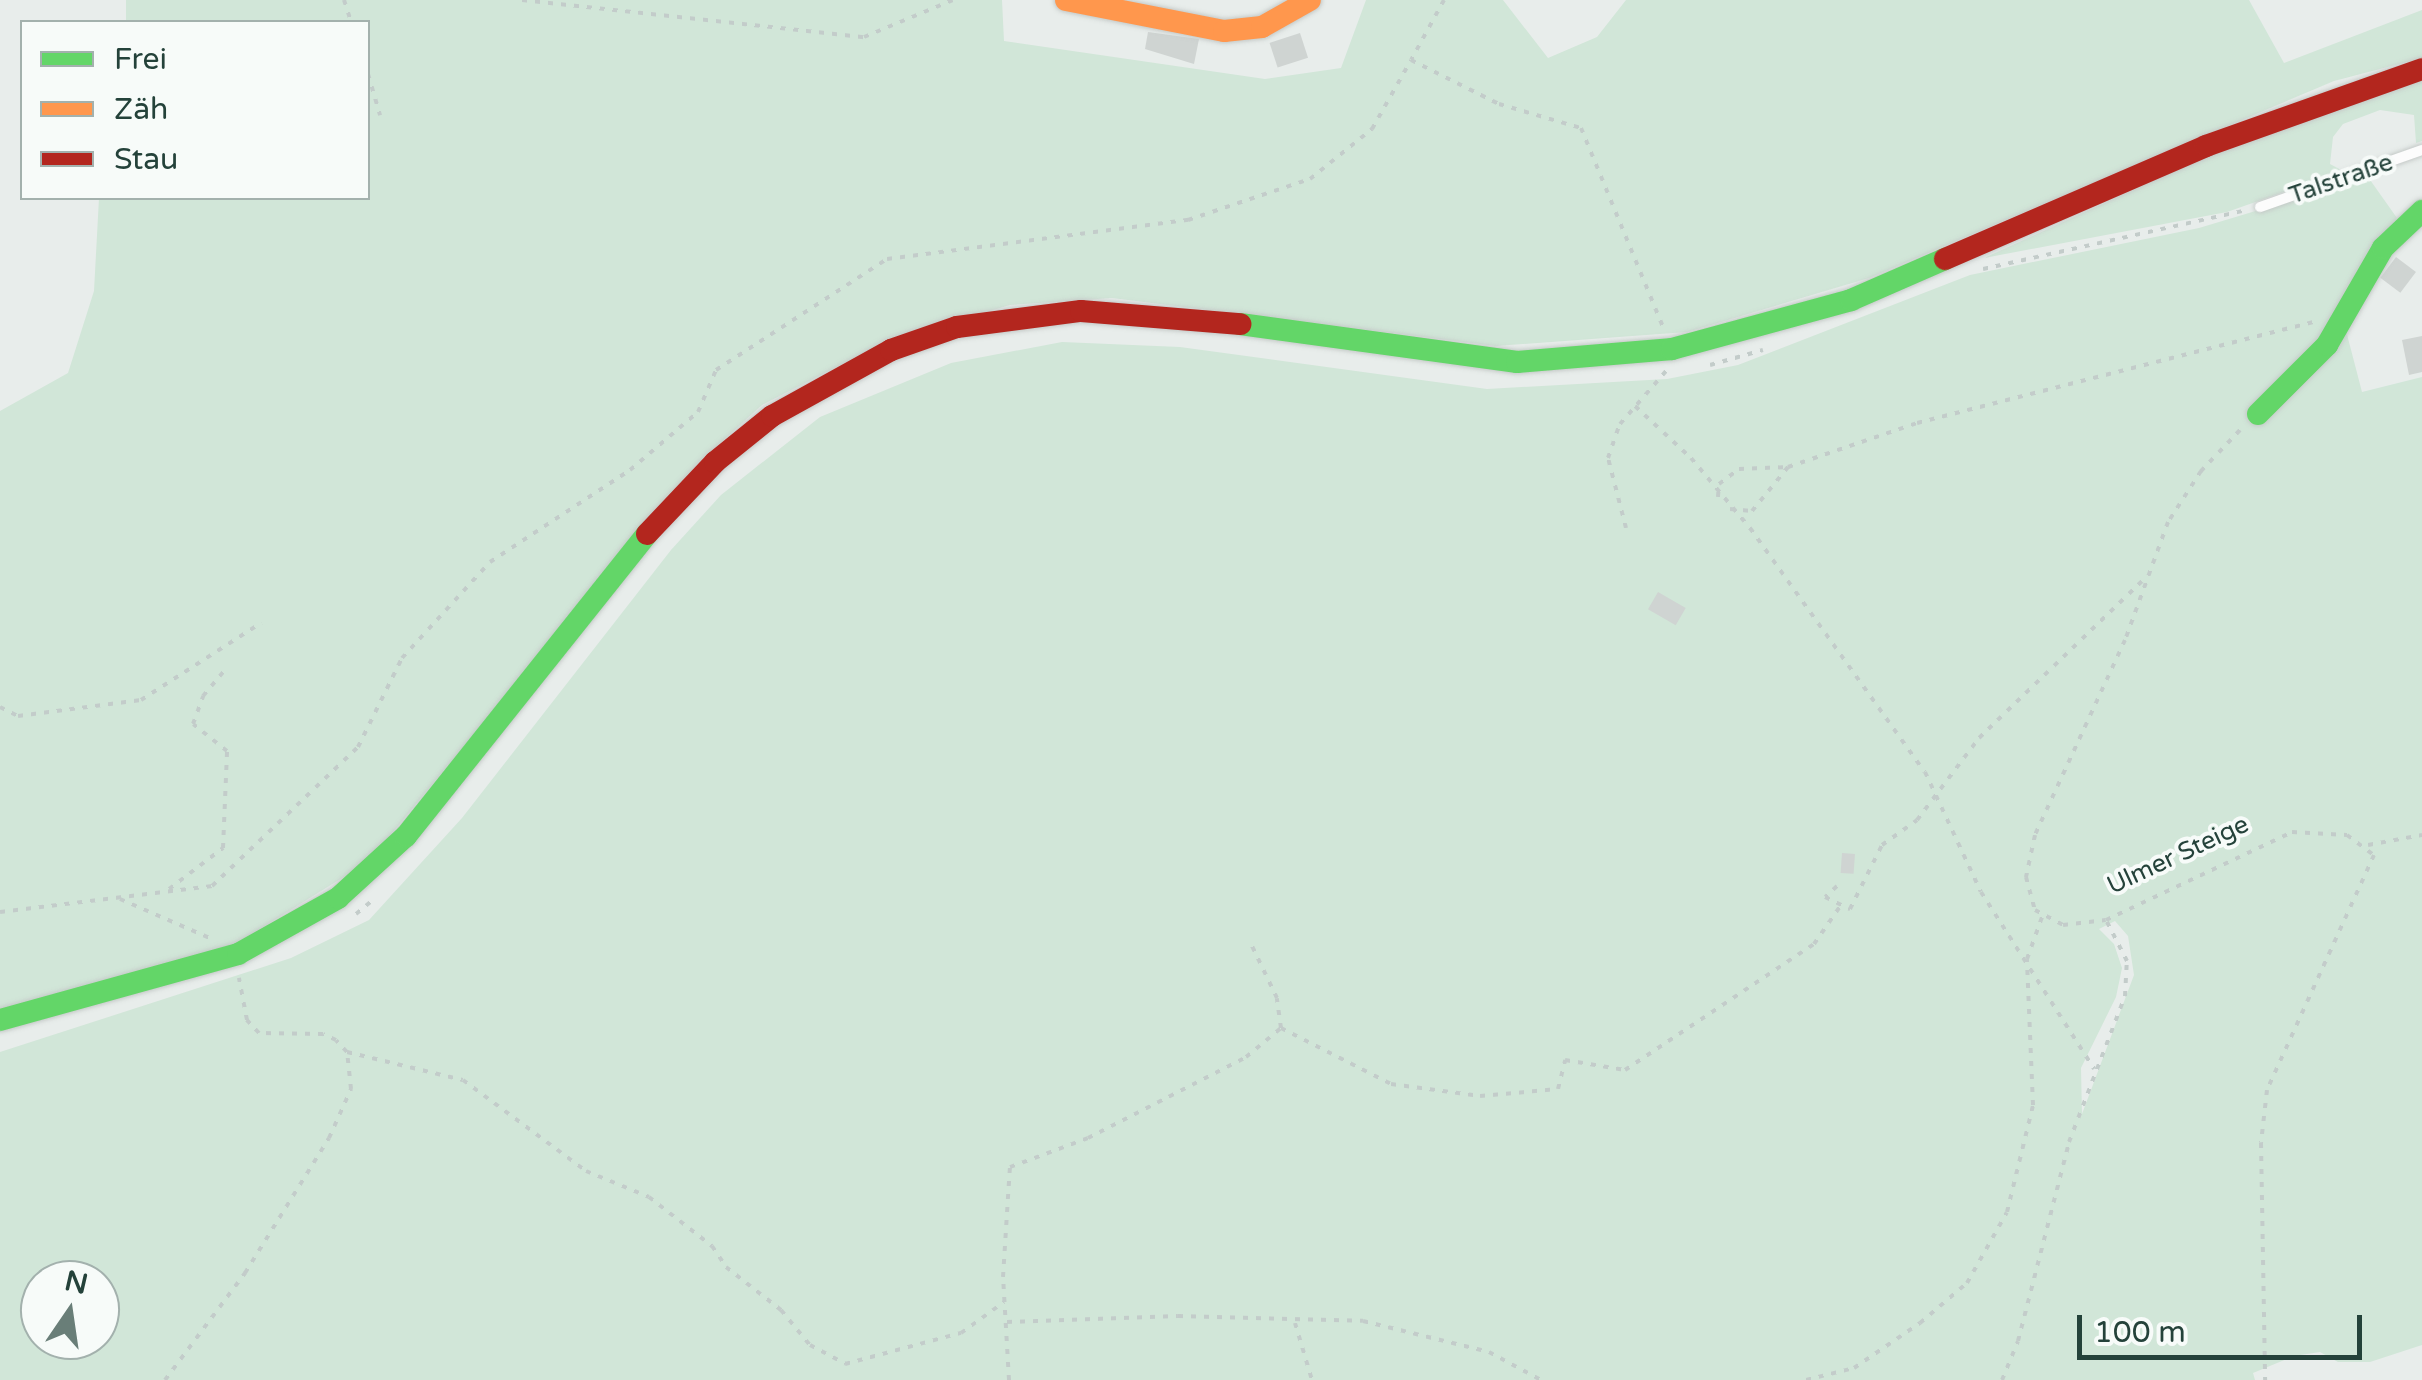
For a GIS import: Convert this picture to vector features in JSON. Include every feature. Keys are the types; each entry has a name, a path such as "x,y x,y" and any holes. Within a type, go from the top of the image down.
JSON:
{"street":[{"path":"1066,0 1224,31 1262,28 1310,0"},
{"path":"0,1020 238,961 375,869 500,722 613,570 716,462 772,416 891,350 957,328 1080,311 1220,321 1497,360 1678,360 1869,293 2206,146 2422,69"},
{"path":"2258,414 2295,384 2345,313 2383,248 2422,211"}],"lane":[{"name":"Talstraße","path":"2260,207 2422,150"}],"path":[{"path":"522,0 864,37 953,0"},
{"path":"1444,0 1411,60 1499,104 1581,128 1678,360"},
{"path":"370,81 380,114"},
{"path":"1969,272 2260,207"},
{"path":"1718,497 1719,484 1740,469 1788,467 1917,423 2345,313"},
{"path":"1701,366 1769,348"},
{"path":"1626,528 1608,458 1635,406 1678,360"},
{"path":"1647,374 1665,373 1678,360"},
{"path":"1635,406 1691,458 1727,508 1750,528 1908,748 1938,796 1981,892 2094,1069"},
{"path":"1806,1380 1854,1368 1920,1323 1967,1283 2007,1212 2033,1106 2027,960 2042,917 2027,894 2032,846 2125,640 2146,577 2180,501 2258,414"},
{"path":"1727,508 1752,511 1788,467"},
{"path":"1837,886 1824,897 1850,909 1882,845 1938,796 1980,738 2146,577"},
{"path":"0,707 18,716 141,700 261,623"},
{"path":"166,892 222,848 227,751 193,724 203,696 226,669"},
{"name":"Ulmer Steige","path":"2042,917 2063,925 2106,920 2292,832 2347,835 2366,844"},
{"path":"2265,1380 2266,1090 2372,868 2366,844 2422,835"},
{"path":"349,918 376,897"},
{"path":"0,912 116,898 176,919 238,961 247,1020 259,1034 324,1034 347,1052 463,1080 586,1170 650,1197 712,1246 726,1268 781,1310 810,1345 845,1364 961,1334 1004,1302"},
{"path":"1281,1028 1391,1084 1480,1096 1558,1090 1565,1060 1626,1070 1814,944 1841,905"},
{"path":"2002,1380 2094,1069 2127,978 2122,944 2106,920"},
{"path":"1251,944 1277,998 1281,1028"},
{"path":"1009,1380 1004,1302 1010,1167 1158,1102 1246,1057 1281,1028"},
{"path":"165,1380 246,1274 329,1138 351,1089 347,1052"},
{"path":"1007,1322 1178,1316 1295,1323 1363,1321 1424,1332 1489,1352 1542,1380"},
{"path":"1295,1323 1312,1380"}],"green space":[{"path":"126,0 1002,0 1004,41 1265,79 1341,68 1366,0 1503,0 1548,58 1597,37 1626,0 2249,0 2284,63 2422,10 2422,58 2334,81 1869,278 1687,332 1496,346 1112,298 1010,305 887,341 762,405 698,463 368,862 234,945 0,1010 0,411 68,373 94,291 99,200 370,200 370,20 126,20"},
{"path":"2422,79 2422,141 2416,143 2414,115 2380,110 2343,124 2333,137 2330,164 2343,171 2227,212 1984,258 2241,141"},
{"path":"2368,177 2397,218 2343,319 2362,392 2422,377 2422,1345 2370,1362 2338,1362 2320,1352 2294,1356 2253,1373 2255,1380 0,1380 0,1052 291,958 369,920 462,818 671,550 721,495 820,417 951,363 1062,342 1180,347 1487,389 1667,379 1738,365 1970,275 2199,228","holes":["2115,921 2128,936 2134,975 2082,1114 2081,1068 2116,997 2122,968 2114,944 2099,929"]}],"building":[{"path":"1148,32 1199,39 1194,64 1145,49"},
{"path":"1300,33 1308,58 1278,68 1270,43"},
{"path":"2396,257 2416,272 2400,293 2380,278"},
{"path":"2422,336 2422,372 2409,375 2402,340"},
{"path":"1658,592 1686,608 1676,625 1648,609"},
{"path":"1842,853 1855,854 1854,874 1841,873"}],"traffic: fast":[{"path":"2258,414 2327,345 2383,248 2422,211"},
{"path":"1240,324 1517,362 1672,349 1851,300 1945,259"},
{"path":"0,1020 238,954 338,898 406,836 647,534"}],"traffic: slow":[{"path":"1066,0 1224,31 1262,27 1310,0"}],"traffic: jam":[{"path":"1945,259 2206,146 2422,69"},
{"path":"647,534 715,462 772,416 891,350 957,327 1081,311 1240,324"}]}
